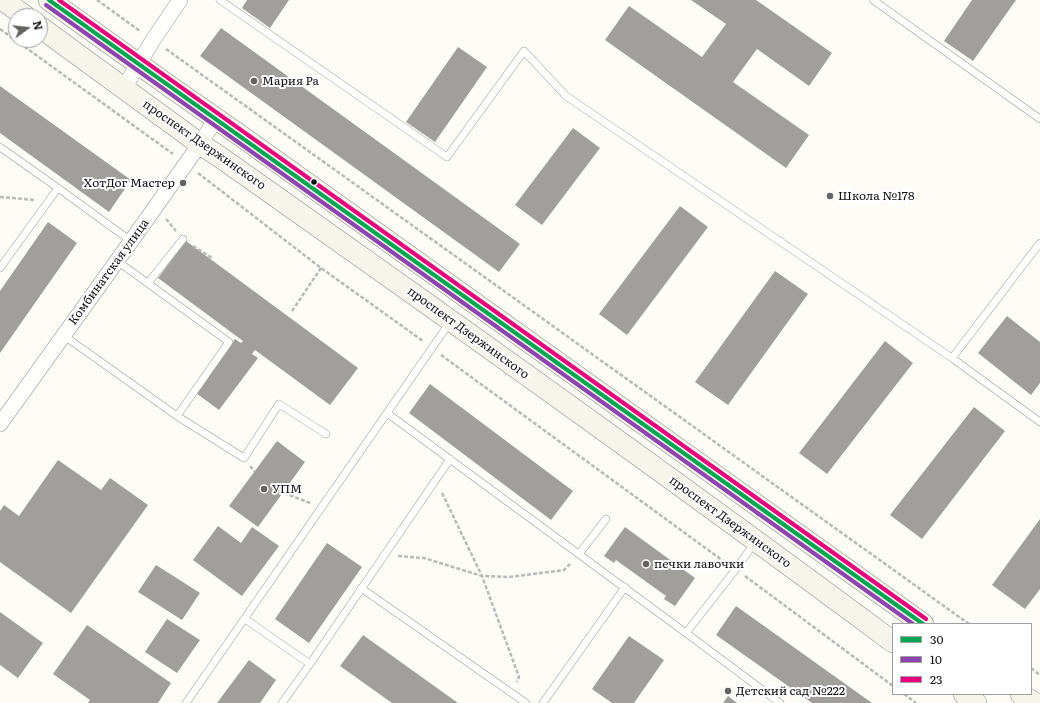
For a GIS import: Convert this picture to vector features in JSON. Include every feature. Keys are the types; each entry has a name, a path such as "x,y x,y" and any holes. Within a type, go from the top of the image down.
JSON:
{"main road":[{"path":"4,0 14,8"},
{"path":"49,0 922,623"},
{"name":"проспект Дзержинского","path":"48,33 200,144 451,320 756,540 892,641"},
{"path":"965,695 976,703"},
{"path":"1022,695 1034,703"}],"street":[{"path":"124,88 153,40 180,0"},
{"name":"Комбинатская улица","path":"0,424 186,164 216,119"}],"lane":[{"path":"220,0 447,157 524,51 566,96 952,358 1040,422"},
{"path":"873,0 1040,119"},
{"path":"0,146 131,241"},
{"path":"0,268 58,188"},
{"path":"148,283 183,239"},
{"path":"952,358 1040,243"},
{"path":"117,261 229,342 177,416"},
{"path":"186,703 451,320"},
{"path":"63,335 177,416 244,458 278,404 326,434"},
{"path":"387,413 686,632 780,703"},
{"path":"282,703 450,459"},
{"path":"579,554 606,518"},
{"path":"686,632 736,570 756,540"},
{"path":"543,703 625,587"},
{"path":"361,588 526,703"},
{"path":"245,619 310,664"}],"path":[{"path":"97,0 968,623"},
{"path":"0,29 186,164 321,268 892,685"},
{"path":"0,197 48,202"},
{"path":"292,311 321,268"},
{"path":"436,480 482,576 519,677 511,693"},
{"path":"284,493 322,508"},
{"path":"385,554 424,558 482,576 509,577 564,570 579,554"},
{"path":"1032,669 1040,675"},
{"path":"905,695 916,703"}],"building":[{"path":"247,0 289,0 270,28 242,8"},
{"path":"691,0 756,0 832,53 809,86 757,49 733,82 809,135 786,168 605,40 629,6 702,57 726,24"},
{"path":"972,0 1016,0 973,61 944,41"},
{"path":"221,28 520,244 499,272 200,56"},
{"path":"458,47 487,67 435,142 406,122"},
{"path":"0,86 131,180 109,212 0,133"},
{"path":"573,128 600,148 542,225 515,205"},
{"path":"680,206 708,227 627,335 599,314"},
{"path":"48,222 77,243 0,353 0,291"},
{"path":"186,241 358,368 330,405 255,350 252,354 258,358 219,410 196,393 235,339 241,343 243,341 158,278"},
{"path":"775,271 808,294 728,405 695,382"},
{"path":"1007,316 1040,342 1040,383 1031,395 978,353"},
{"path":"885,341 913,363 827,474 799,453"},
{"path":"430,384 573,491 551,520 409,413"},
{"path":"974,407 1005,431 922,539 890,515"},
{"name":"УПМ","path":"277,441 305,462 258,527 229,506"},
{"path":"58,460 101,490 110,478 148,505 71,613 0,562 0,511 4,505 19,516"},
{"path":"1040,519 1040,589 1025,609 992,585"},
{"path":"218,526 241,543 252,527 279,546 242,596 193,560"},
{"path":"625,527 695,578 675,606 664,599 666,596 616,560 614,563 604,556"},
{"path":"327,543 362,567 309,643 275,619"},
{"path":"156,565 200,593 182,620 138,592"},
{"path":"736,606 872,703 812,703 716,635"},
{"path":"0,612 43,643 18,678 0,665"},
{"path":"167,619 200,640 177,673 145,652"},
{"path":"87,625 171,683 158,703 88,703 90,700 53,674"},
{"path":"363,635 458,703 392,703 340,666"},
{"path":"629,636 664,660 634,703 612,703 592,689"},
{"path":"249,660 276,680 260,703 217,703"},
{"path":"728,696 737,703 723,703"}],"transit line":[{"name":"30","path":"49,0 922,623"},
{"name":"23","path":"59,0 926,619"},
{"name":"10","path":"46,5 912,623"}],"place":[{"name":"Мария Ра","path":"254,81"},
{"name":"ХотДог Мастер","path":"183,183"},
{"name":"Школа №178","path":"830,196"},
{"name":"УПМ","path":"264,489"},
{"name":"печки лавочки","path":"646,564"},
{"name":"Детский сад №222","path":"728,691"}]}
